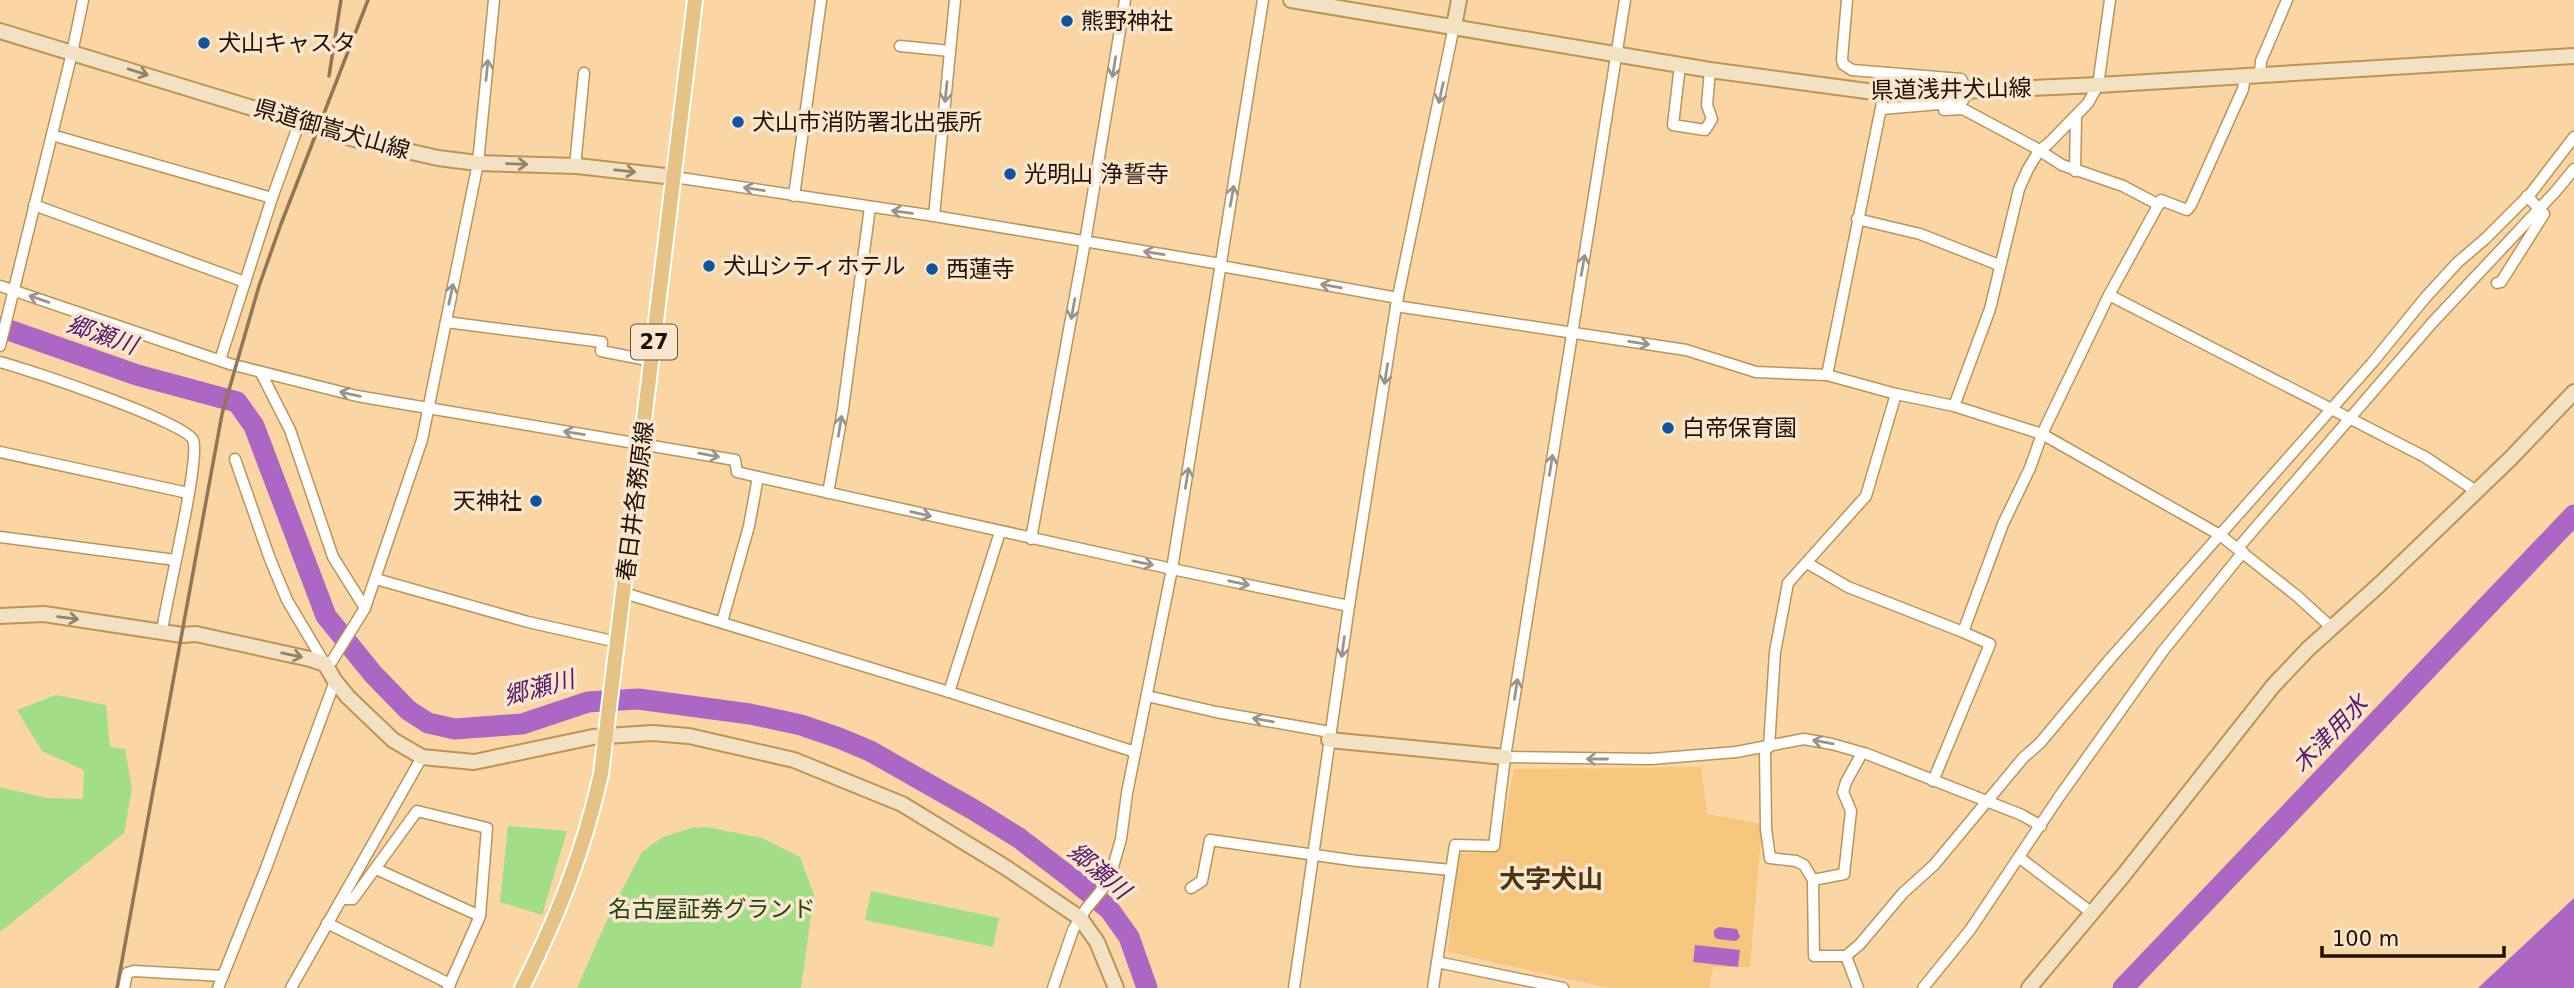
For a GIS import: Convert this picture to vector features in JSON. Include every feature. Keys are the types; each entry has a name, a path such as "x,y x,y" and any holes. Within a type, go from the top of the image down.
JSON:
{"main road":[{"name":"春日井各務原線","path":"522,988 574,871 601,774 695,0"}],"street":[{"path":"0,346 83,0"},
{"path":"330,659 365,608 422,440 478,163 494,0"},
{"path":"794,196 821,0"},
{"path":"933,216 955,0"},
{"path":"1031,538 1085,242 1125,0"},
{"path":"1053,988 1066,948 1083,914 1109,881 1121,839 1135,752 1172,569 1263,0"},
{"name":"県道浅井犬山線","path":"1292,0 1710,70 1896,94 2098,85 2574,56"},
{"path":"1294,988 1349,606 1397,302 1459,0"},
{"path":"1433,988 1455,845 1494,846 1625,0"},
{"path":"1847,0 1843,64 1852,70 1961,79 1968,92 1962,102 1882,109"},
{"path":"1954,406 1990,309 2019,189 2039,151 2088,103 2098,85 2110,0"},
{"path":"2260,74 2261,61 2287,0"},
{"name":"県道御嵩犬山線","path":"0,32 365,142 438,158 478,163 575,166 674,177"},
{"path":"900,46 950,51"},
{"path":"1680,65 1673,125 1705,130 1712,119 1707,104 1710,70"},
{"path":"575,166 583,73"},
{"path":"1827,375 1888,74"},
{"path":"1963,632 2003,524 2042,434 2109,295 2161,200 2187,210 2191,205 2243,89 2245,76"},
{"path":"1929,106 1938,110 1963,109 2075,171 2123,186 2159,205"},
{"path":"2075,171 2076,116"},
{"path":"220,360 272,198 300,121"},
{"path":"52,135 272,198"},
{"path":"1896,394 1866,496 1788,583 1775,652 1767,747 1766,829 1770,858 1796,861 1804,865 1813,880 1814,956 1846,956 1860,944 1903,893 1934,865 2023,758 2040,743 2118,650 2458,262 2526,197 2574,137"},
{"path":"1923,988 1970,930 2163,651 2241,550 2463,288 2574,169"},
{"path":"674,177 933,216 1221,265 1505,324 1686,350 1756,372 1827,375 1954,406 2042,434 2220,535 2331,627"},
{"path":"2497,283 2501,282 2544,214 2526,197"},
{"path":"34,205 245,282"},
{"path":"828,493 843,409 870,207"},
{"path":"1857,219 1920,234 1999,265"},
{"path":"0,286 11,293 261,373 357,396 735,460 737,472 758,477 1000,532 1349,606"},
{"path":"2109,295 2425,457 2476,491"},
{"path":"446,321 602,342 601,351 652,361"},
{"path":"0,362 130,407 186,432 193,440 188,493 162,631"},
{"path":"261,373 290,430 332,557 365,608"},
{"path":"2029,988 2092,913 2241,724 2290,668 2476,491 2574,392"},
{"path":"0,452 188,493"},
{"path":"235,459 287,600 330,659 335,681 393,740 422,757 474,762 605,735 652,733 689,736 794,760 902,804 1083,914 1116,988"},
{"path":"722,622 749,526 758,477"},
{"path":"949,692 1000,532"},
{"path":"0,537 175,560"},
{"path":"1807,563 1847,587 1990,644 1933,781"},
{"path":"376,579 528,622 617,642"},
{"path":"624,593 1135,752"},
{"path":"0,616 44,614 182,635 196,634 310,659 330,659"},
{"path":"218,988 335,681"},
{"path":"1147,696 1330,736 1506,757 1651,760 1767,747 1804,739 1862,752 2022,815 2041,826"},
{"path":"1813,880 1844,874 1851,811 1843,792 1862,752"},
{"path":"291,988 422,757"},
{"path":"327,923 449,986 480,916 487,828 417,811 354,899 342,899"},
{"path":"1191,888 1202,881 1210,840 1312,855 1451,870"},
{"path":"2020,858 2092,913"},
{"path":"376,869 480,916"},
{"path":"1846,956 1858,988"},
{"path":"1437,962 1563,988"},
{"path":"124,988 127,973 134,971 223,976"}],"shaded area":[{"path":"1701,767 1707,814 1762,824 1750,967 1713,967 1709,988 1609,988 1448,952 1458,854 1499,851 1514,769"},
{"path":"2574,898 2574,988 2478,988"},
{"path":"1719,927 1737,929 1740,937 1736,941 1717,939 1714,930"},
{"path":"1695,945 1740,950 1738,967 1693,962"}],"green space":[{"path":"56,695 106,705 110,747 125,749 132,789 124,833 0,932 0,787 46,798 83,799 84,770 42,751 17,710"},
{"path":"508,826 567,831 542,915 500,902"},
{"name":"名古屋証券グランド","path":"706,827 762,838 800,857 814,895 801,988 577,988 612,909 642,852 663,837 692,828"},
{"path":"871,891 999,918 993,947 865,920"}],"waterway":[{"name":"郷瀬川","path":"0,327 137,375 237,402 254,426 326,616 373,674 408,710 428,723 455,729 522,724 588,702 638,699 750,714 801,725 839,738 870,751 974,810 1019,838 1071,878 1109,909 1129,937 1147,988"},
{"name":"木津用水","path":"2123,988 2574,515"}],"railway":[{"path":"329,76 341,0"},
{"path":"117,988 222,414 259,286 368,0"}],"place":[{"name":"熊野神社","path":"1067,21"},
{"name":"犬山キャスタ","path":"204,43"},
{"name":"犬山市消防署北出張所","path":"738,122"},
{"name":"光明山 浄誓寺","path":"1010,174"},
{"name":"犬山シティホテル","path":"709,266"},
{"name":"西蓮寺","path":"932,269"},
{"name":"白帝保育園","path":"1668,428"},
{"name":"天神社","path":"536,501"}],"district":[{"name":"大字犬山","path":"1551,879"}]}
